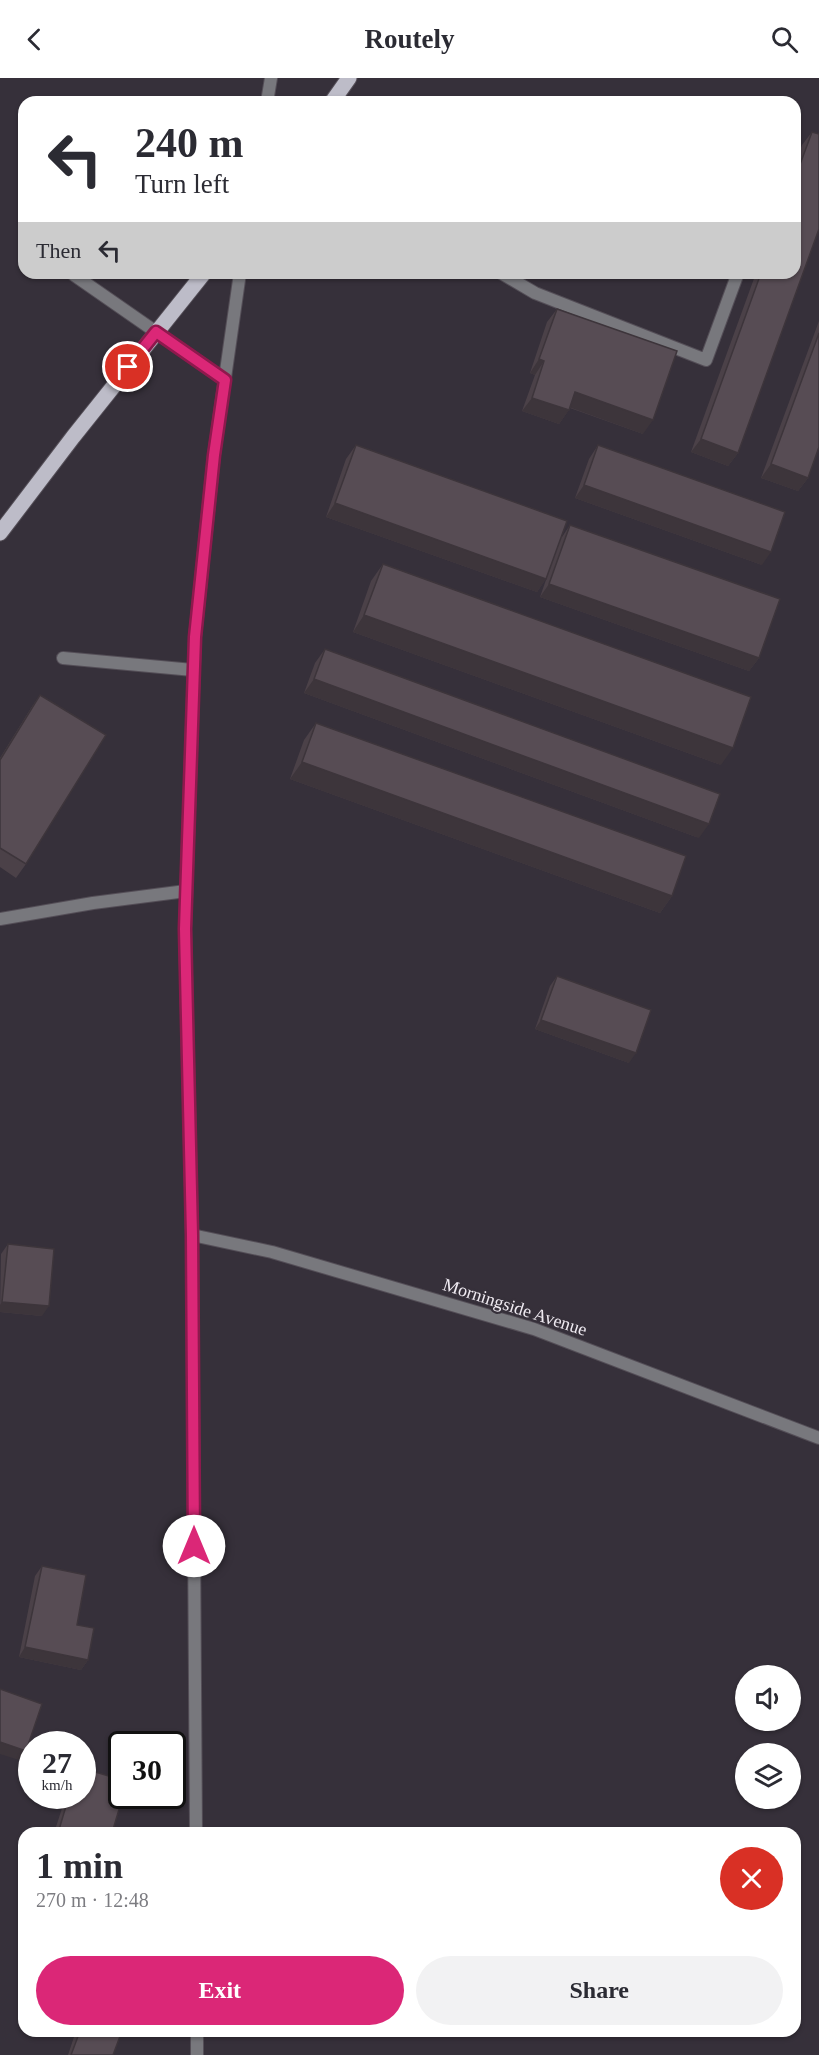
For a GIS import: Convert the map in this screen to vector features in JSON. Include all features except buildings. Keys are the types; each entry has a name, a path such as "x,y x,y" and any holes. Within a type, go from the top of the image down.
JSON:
{"main road":[{"path":"336,96 349,78"},
{"path":"0,533 199,279"}],"street":[{"path":"268,96 271,78"},
{"path":"80,279 225,380"},
{"path":"196,1827 192,1235 186,891 195,637 213,467 239,279"},
{"path":"511,279 535,293 706,360 736,279"},
{"path":"63,658 193,670"},
{"path":"0,920 93,903 186,891"},
{"name":"Morningside Avenue","path":"192,1235 272,1252 534,1329 819,1438"},
{"path":"197,2037 197,2055"}],"route":[{"path":"128,367 156,332 225,380 214,455 195,637 185,929 192,1235 194,1546"}]}
